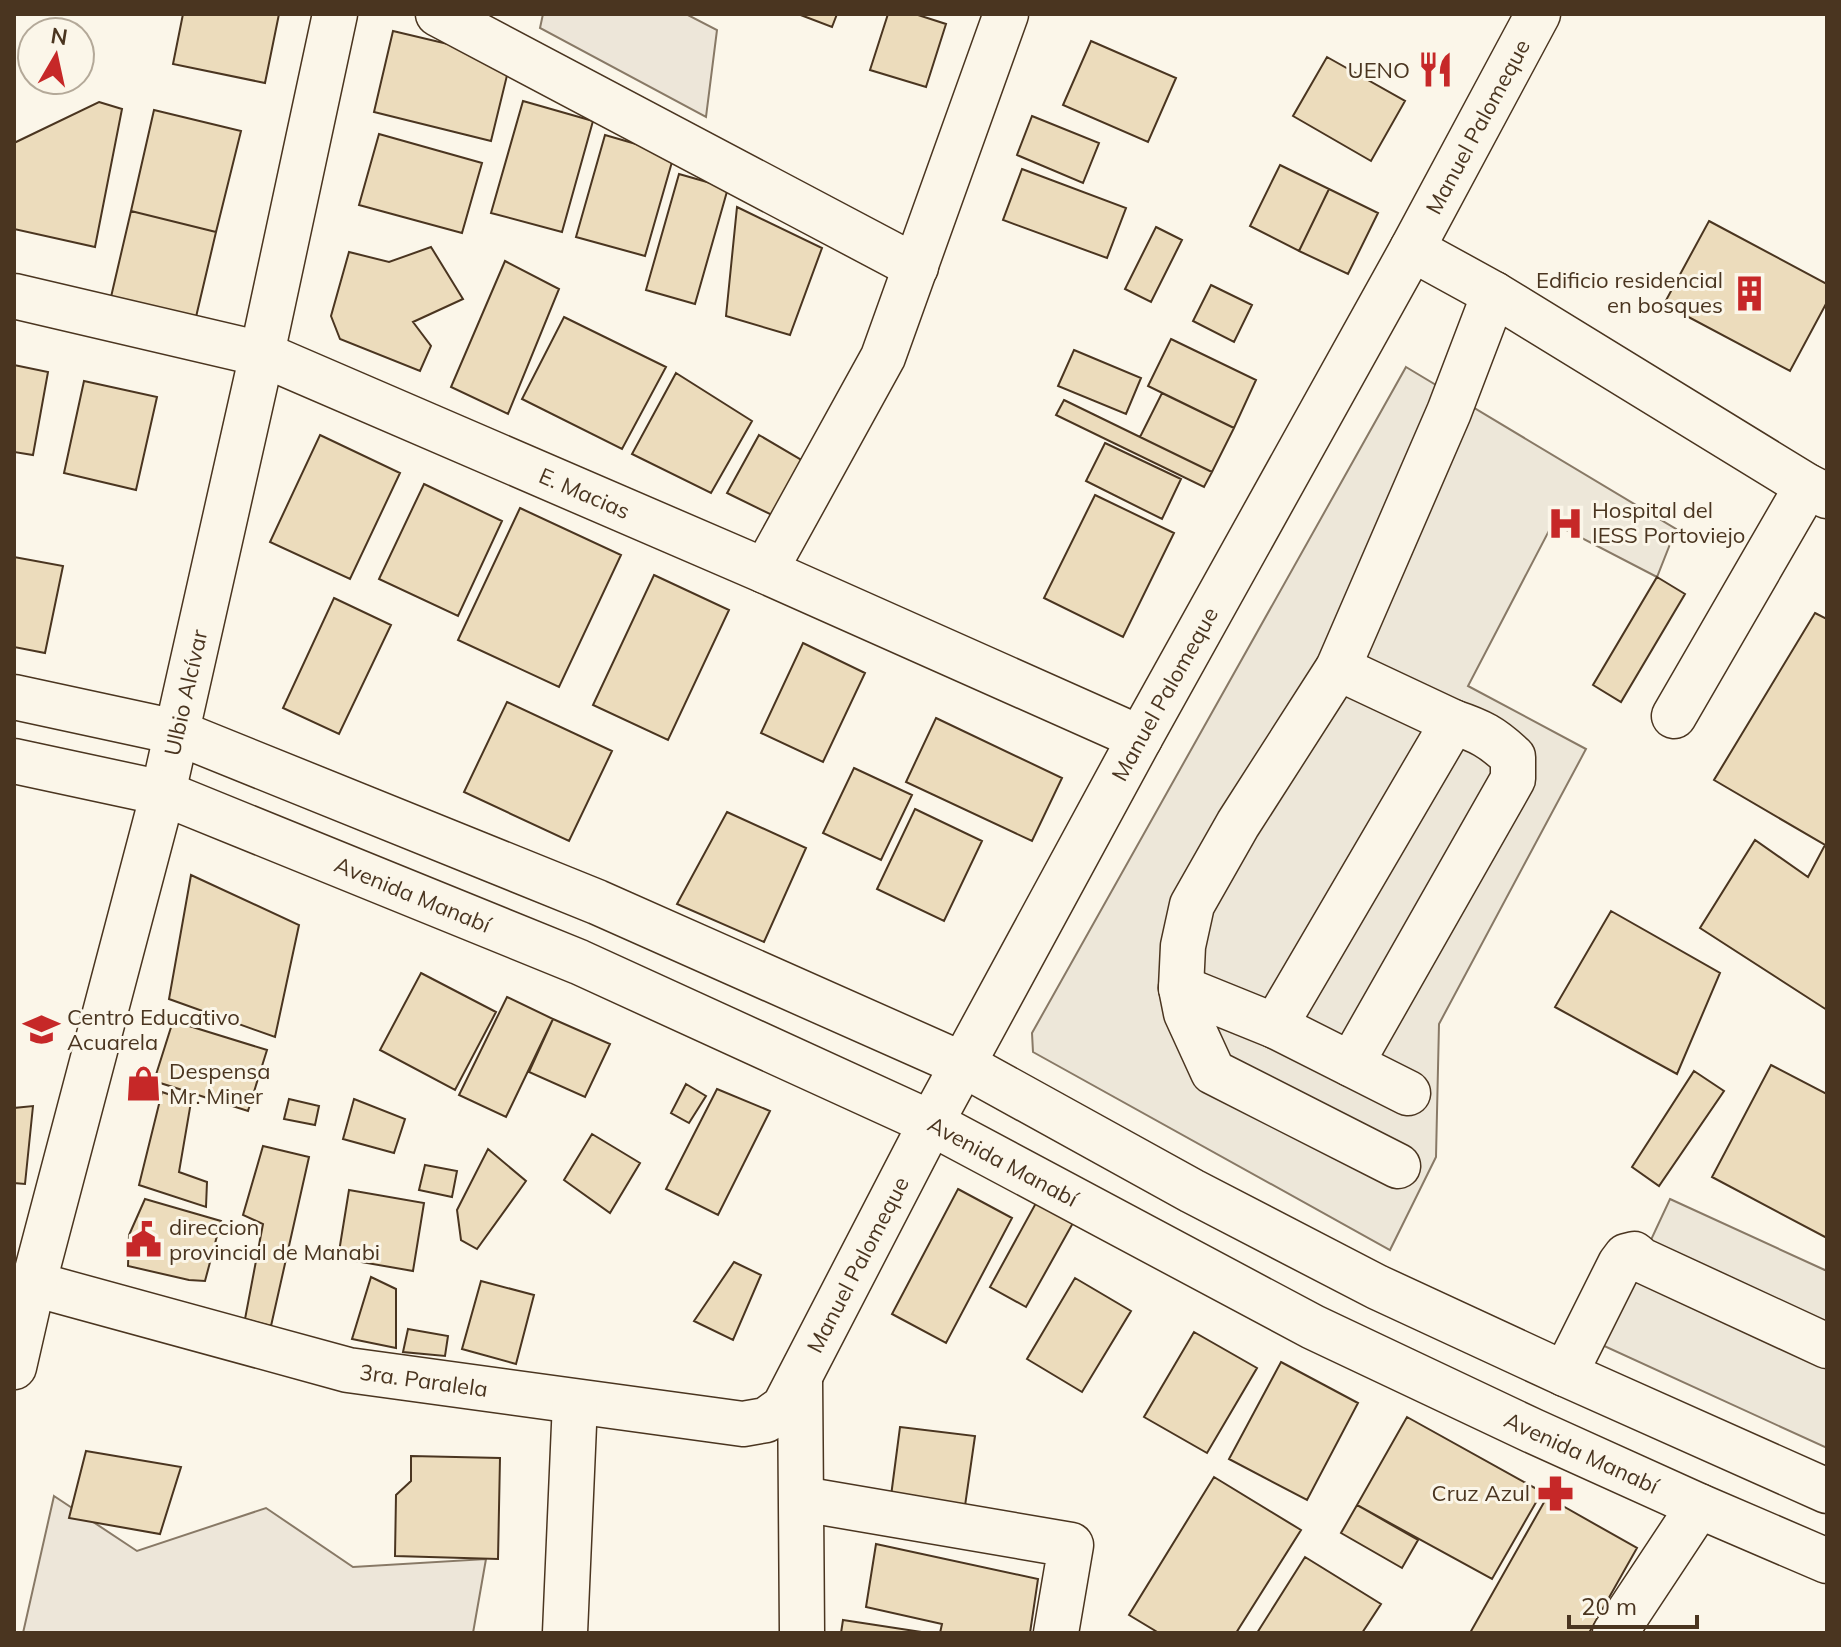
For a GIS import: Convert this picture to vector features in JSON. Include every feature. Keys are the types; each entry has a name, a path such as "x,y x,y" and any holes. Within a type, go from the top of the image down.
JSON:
{"street":[{"name":"Ulbio Alcívar","path":"14,1367 26,1293 163,793 335,14"},
{"path":"438,14 916,267"},
{"path":"765,571 883,357 1006,14"},
{"name":"Manuel Palomeque","path":"800,1379 931,1123 1538,14"},
{"path":"1412,249 1494,294 1817,491 1674,716"},
{"path":"1398,1166 1213,1072 1186,1013 1181,988 1183,946 1192,905 1238,824 1338,668 1449,412 1494,294"},
{"name":"E. Macias","path":"14,296 262,354 765,571 1140,738"},
{"path":"1338,668 1453,722 1479,730 1513,757 1513,779 1351,1064"},
{"path":"14,697 176,732 597,902 964,1065 1192,1191 1377,1287 1827,1491"},
{"path":"1275,1026 1453,722"},
{"name":"Avenida Manabí","path":"14,761 163,793 579,962 931,1123 1313,1327 1533,1431 1827,1561"},
{"path":"1181,988 1275,1026 1408,1093"},
{"path":"1565,1374 1620,1264 1626,1256 1634,1254 1641,1260 1827,1346"},
{"name":"3ra. Paralela","path":"26,1293 348,1370 743,1424 766,1420 784,1407 800,1379"},
{"path":"800,1379 802,1633"},
{"path":"565,1633 575,1402"},
{"path":"802,1499 1071,1545 1056,1633"},
{"path":"1615,1633 1699,1506"}],"shaded area":[{"path":"543,14 686,14 717,30 706,117 540,28"},
{"path":"1406,367 1676,529 1657,577 1553,523 1468,686 1586,749 1439,1024 1436,1157 1390,1250 1033,1052 1032,1033"},
{"path":"1670,1199 1827,1271 1827,1448 1602,1345"},
{"path":"54,1496 137,1551 266,1508 353,1567 486,1559 473,1633 23,1633"}],"building":[{"path":"183,14 279,14 265,83 173,64"},
{"path":"798,14 837,14 832,27"},
{"path":"888,14 915,14 946,24 926,87 870,70"},
{"path":"393,31 511,59 491,141 374,112"},
{"path":"1091,41 1176,78 1148,142 1063,105"},
{"path":"1327,57 1405,101 1371,161 1293,116"},
{"path":"523,101 593,121 562,232 491,213"},
{"path":"99,102 122,109 95,247 14,229 14,143"},
{"path":"154,110 241,131 216,232 131,211"},
{"path":"1032,116 1099,143 1083,183 1017,155"},
{"path":"379,134 482,163 462,233 359,205"},
{"path":"605,135 674,155 645,256 576,237"},
{"path":"1280,165 1329,189 1299,251 1250,226"},
{"path":"1022,169 1126,208 1107,258 1003,220"},
{"path":"679,174 728,188 695,304 646,290"},
{"path":"1329,189 1378,213 1348,274 1299,251"},
{"path":"737,207 822,248 790,335 726,316"},
{"path":"131,211 216,232 196,317 111,297"},
{"name":"Edificio residencial en bosques","path":"1709,221 1827,284 1827,302 1790,371 1664,304"},
{"path":"1156,227 1182,240 1151,302 1125,289"},
{"path":"431,247 463,299 413,322 431,346 420,371 340,339 331,316 349,252 389,262"},
{"path":"505,261 559,289 508,414 451,387"},
{"path":"1211,285 1252,305 1234,342 1193,321"},
{"path":"564,317 666,367 622,449 522,399"},
{"path":"1171,339 1256,380 1234,428 1148,386"},
{"path":"1074,350 1141,378 1126,414 1058,386"},
{"path":"14,365 48,372 33,455 14,452"},
{"path":"676,373 752,421 711,493 632,454"},
{"path":"84,381 157,397 136,490 64,473"},
{"path":"1162,393 1234,428 1212,472 1140,437"},
{"path":"1064,400 1212,472 1204,487 1056,415"},
{"path":"320,435 400,473 350,579 270,542"},
{"path":"759,435 803,461 774,516 727,493"},
{"path":"1105,443 1181,479 1162,519 1086,481"},
{"path":"424,484 502,521 458,616 379,579"},
{"path":"1095,495 1174,533 1123,637 1044,598"},
{"path":"520,508 621,555 559,687 458,640"},
{"path":"14,557 63,566 45,653 14,647"},
{"path":"654,575 729,610 668,740 593,705"},
{"path":"1657,577 1685,594 1621,702 1593,685"},
{"path":"334,598 391,625 339,734 283,708"},
{"path":"1815,613 1827,619 1827,1010 1700,928 1755,840 1808,877 1825,845 1714,780"},
{"path":"803,643 865,673 823,762 761,733"},
{"path":"507,702 612,751 569,841 464,792"},
{"path":"936,718 1062,778 1032,841 906,782"},
{"path":"854,768 912,795 881,860 823,833"},
{"path":"915,809 982,841 944,921 877,889"},
{"path":"727,812 806,848 764,942 677,904"},
{"path":"191,875 299,925 275,1037 169,999"},
{"path":"1611,911 1720,973 1677,1074 1555,1007"},
{"path":"421,973 496,1012 455,1090 380,1050"},
{"path":"507,997 553,1019 506,1117 459,1095"},
{"path":"553,1019 610,1044 585,1097 529,1072"},
{"path":"173,1021 267,1050 248,1111 154,1081"},
{"path":"1771,1065 1827,1094 1827,1238 1712,1177"},
{"path":"1694,1071 1724,1091 1659,1186 1632,1167"},
{"path":"686,1084 706,1096 689,1123 671,1113"},
{"path":"717,1089 770,1111 718,1215 666,1189"},
{"path":"162,1092 191,1102 179,1172 207,1182 206,1207 139,1185"},
{"path":"289,1099 319,1106 315,1125 284,1119"},
{"path":"354,1099 405,1119 394,1153 343,1139"},
{"path":"33,1106 25,1184 14,1183 14,1108"},
{"path":"592,1134 640,1163 610,1213 564,1180"},
{"path":"263,1146 309,1157 271,1326 245,1319 263,1224 243,1215"},
{"path":"488,1149 526,1181 477,1249 461,1240 457,1210"},
{"path":"425,1165 457,1171 452,1197 419,1190"},
{"path":"958,1189 1012,1218 946,1343 892,1314"},
{"path":"349,1190 424,1203 413,1271 338,1258"},
{"path":"145,1199 221,1221 205,1281 128,1266 129,1235"},
{"path":"1036,1203 1073,1223 1026,1307 990,1287"},
{"path":"734,1262 761,1275 733,1340 694,1321"},
{"path":"371,1277 396,1289 396,1348 352,1339"},
{"path":"1075,1278 1131,1311 1082,1392 1027,1359"},
{"path":"481,1281 534,1295 516,1364 462,1349"},
{"path":"408,1329 448,1336 445,1356 403,1352"},
{"path":"1194,1332 1257,1368 1207,1453 1144,1417"},
{"path":"1281,1362 1358,1403 1307,1500 1229,1459"},
{"path":"1407,1417 1542,1492 1492,1579 1357,1505"},
{"path":"900,1427 975,1436 965,1506 891,1496"},
{"path":"86,1451 181,1467 160,1534 69,1518"},
{"path":"411,1456 500,1458 498,1559 395,1556 396,1495 411,1481"},
{"path":"1214,1477 1301,1530 1236,1633 1159,1633 1129,1615"},
{"path":"1547,1497 1637,1548 1589,1633 1470,1633"},
{"path":"1357,1505 1418,1540 1402,1568 1341,1533"},
{"path":"876,1544 1038,1579 1030,1633 940,1633 942,1624 866,1607"},
{"path":"1305,1557 1381,1604 1362,1633 1257,1633"},
{"path":"843,1620 928,1633 841,1633"}],"place":[{"name":"UENO","path":"1436,70"},
{"name":"Edificio residencial en bosques","path":"1749,293"},
{"name":"Hospital del IESS Portoviejo","path":"1566,523"},
{"name":"Centro Educativo Acuarela","path":"41,1030"},
{"name":"Despensa Mr. Miner","path":"143,1084"},
{"name":"direccion provincial de Manabi","path":"143,1240"},
{"name":"Cruz Azul","path":"1556,1493"}]}
